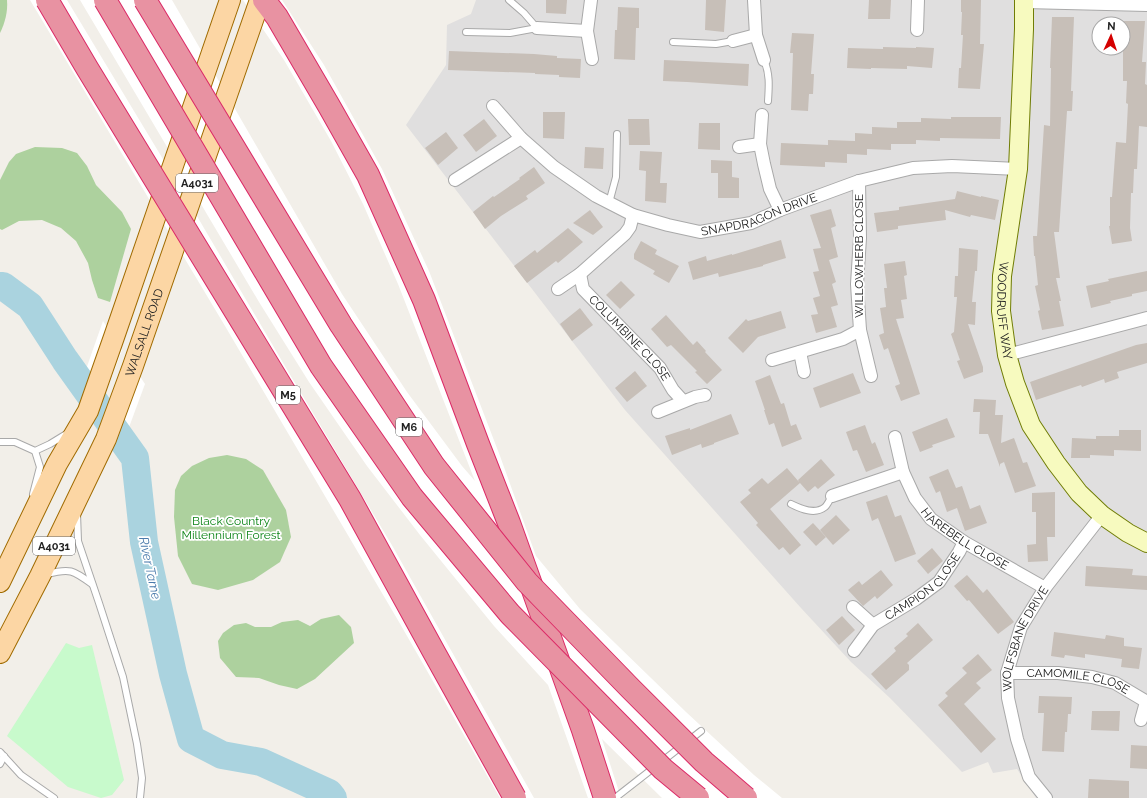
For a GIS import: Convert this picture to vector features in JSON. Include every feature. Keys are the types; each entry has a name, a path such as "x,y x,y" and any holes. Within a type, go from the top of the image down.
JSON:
{"highway":[{"name":"M5","path":"47,0 350,499 515,798"},
{"path":"106,0 216,190 321,366 412,497 510,614 663,769 698,798"},
{"name":"M6","path":"145,0 341,325 434,466 527,582 661,720 704,762 746,798"},
{"path":"264,0 277,17 368,174 424,300 509,523 606,798"}],"main road":[{"name":"A4031","path":"0,582 57,464 83,419 114,337 230,0"},
{"name":"WALSALL ROAD","path":"0,653 40,576 106,439 133,366 260,0"}],"street":[{"path":"591,0 587,31 592,59"},
{"path":"754,0 756,35 764,60"},
{"path":"917,30 918,0"},
{"path":"1024,1 1147,5"},
{"name":"WOODRUFF WAY","path":"1024,1 1018,170 1002,276 1001,310 1007,355 1014,383 1031,426 1056,463 1079,493 1102,515 1128,533 1147,543"},
{"path":"537,28 587,31"},
{"path":"733,41 756,35"},
{"name":"SNAPDRAGON DRIVE","path":"493,106 521,138 554,167 596,196 633,215 700,232 751,223 780,210 859,181 913,168 952,166 1018,170"},
{"path":"762,114 760,144 770,190 780,210"},
{"path":"455,180 521,138"},
{"path":"740,147 760,144"},
{"name":"WILLOWHERB CLOSE","path":"859,181 860,238 858,284 860,330 871,376"},
{"path":"558,289 580,274 625,234 630,227 633,215"},
{"name":"COLUMBINE CLOSE","path":"580,274 583,289 660,368 673,390 683,401"},
{"path":"1007,355 1147,318"},
{"name":"WILLOWHERB CLOSE","path":"772,360 843,339 860,330"},
{"path":"800,352 804,372"},
{"path":"658,412 683,401 706,395"},
{"name":"HAREBELL CLOSE","path":"895,437 903,472 915,498 931,519 964,542 1045,588"},
{"path":"832,496 903,472"},
{"name":"WOLFSBANE DRIVE","path":"1046,798 1029,777 1017,739 1008,698 1007,673 1021,628 1045,588 1102,515"},
{"name":"CAMPION CLOSE","path":"854,651 873,625 916,599 939,582 964,542"},
{"name":"CAMPION CLOSE","path":"853,607 873,625"},
{"name":"CAMOMILE CLOSE","path":"1007,673 1058,673 1092,677 1115,683 1146,702 1141,720"}],"lane":[{"path":"508,0 524,13 537,28"},
{"path":"466,32 510,33 537,28"},
{"path":"673,42 716,44 733,41"},
{"path":"764,60 768,69 768,101"},
{"path":"609,203 616,177 617,134"},
{"path":"0,442 15,442 35,450 50,444 83,419"},
{"path":"25,531 40,467 35,450"},
{"path":"791,504 806,511 818,510 825,507 832,496"},
{"path":"77,498 78,541 123,677 137,744 142,778 140,798"},
{"path":"40,576 61,570 68,570 79,574 92,584"},
{"path":"615,798 701,731"},
{"path":"0,764 2,754"},
{"path":"2,754 21,775 54,798"}],"shaded area":[{"path":"476,0 1147,0 1147,798 1036,798 1017,769 993,773 988,762 962,772 890,698 851,662 801,608 625,410 406,125 446,65 447,25 471,14"}],"green space":[{"path":"0,0 7,0 7,8 6,17 0,33"},
{"path":"35,147 62,148 77,153 87,166 96,185 122,212 131,229 110,302 98,298 88,263 76,241 61,228 42,220 19,221 2,230 0,229 0,180 9,162 16,154"},
{"name":"Black Country Millennium Forest","path":"227,455 246,459 263,470 286,510 291,537 280,562 253,580 218,590 192,584 178,556 174,517 175,490 181,476 192,466 209,458"},
{"path":"339,615 351,627 354,643 315,679 297,689 259,678 236,677 220,658 218,641 223,633 234,625 246,623 255,627 271,627 282,622 298,620 310,626 321,619"},
{"path":"66,643 79,648 92,645 124,780 112,795 101,798 68,787 7,736"}],"pier":[{"path":"30,0 67,0 393,547 534,798 500,798 399,622 225,326"},
{"path":"80,0 172,0 342,294 407,392 462,466 475,481 398,284 363,204 331,141 284,60 243,0 282,0 324,65 382,169 429,271 500,456 536,556 580,609 686,712 754,775 782,798 662,798 602,739 621,798 588,798 548,685 494,626 420,535 367,466 309,382 259,302"},
{"path":"103,321 122,350 95,422 77,395"},
{"path":"127,357 145,384 118,457 99,429"}],"building":[{"path":"546,0 567,0 566,14 546,13"},
{"path":"706,0 726,0 724,32 705,30"},
{"path":"869,0 891,0 890,19 868,19"},
{"path":"961,0 981,0 980,44 984,44 980,89 958,88 963,35 961,35"},
{"path":"618,7 639,8 639,28 636,28 635,60 614,59 615,30 617,30"},
{"path":"1052,17 1074,17 1071,91 1073,91 1072,111 1067,111 1059,232 1054,232 1060,278 1056,278 1064,326 1042,330 1035,286 1038,285 1033,236 1037,236 1044,125 1050,126"},
{"path":"1131,21 1145,21 1142,62 1146,62 1145,84 1147,85 1147,127 1139,126 1137,169 1134,169 1133,193 1131,193 1130,228 1132,241 1112,244 1109,226 1110,197 1112,197 1116,142 1126,143 1128,104 1126,103 1127,81 1123,81 1123,56 1131,56"},
{"path":"792,33 814,34 811,74 814,74 813,94 809,94 808,111 791,110 793,53 790,53"},
{"path":"883,47 934,48 932,68 907,66 907,69 847,68 848,48 883,49"},
{"path":"449,51 534,54 557,56 557,58 581,59 580,78 559,77 559,75 535,73 448,70"},
{"path":"664,60 749,64 748,86 663,81"},
{"path":"543,112 565,112 564,139 543,138"},
{"path":"951,117 1001,117 1000,139 940,138 940,141 916,140 916,144 891,144 891,150 867,149 867,155 847,154 847,163 825,162 825,167 780,165 781,143 828,145 828,140 855,141 855,133 872,134 872,127 897,128 897,122 921,122 921,118 951,119"},
{"path":"484,119 497,136 476,152 463,135"},
{"path":"628,119 649,119 650,145 629,145"},
{"path":"699,123 720,123 720,150 698,149"},
{"path":"446,132 458,148 438,165 425,148"},
{"path":"585,147 604,148 603,169 584,168"},
{"path":"640,151 662,152 660,183 667,183 666,203 645,201 646,171 639,170"},
{"path":"711,160 732,161 732,177 739,178 739,198 718,198 718,173 711,173"},
{"path":"534,167 545,183 526,196 528,199 501,216 485,229 473,212 493,196 494,197 520,179 519,178"},
{"path":"957,191 999,200 995,220 971,215 970,217 945,210 946,220 898,226 898,229 877,232 874,213 899,210 899,207 955,199"},
{"path":"831,209 836,226 831,228 838,257 829,260 836,282 832,284 838,305 831,307 837,327 816,333 811,315 818,314 813,298 820,296 813,272 819,271 813,249 821,248 810,215"},
{"path":"590,210 603,227 593,235 573,223"},
{"path":"568,228 583,242 558,263 556,261 527,283 514,266 535,250 537,253"},
{"path":"781,240 786,258 763,266 719,277 718,273 693,280 688,262 706,256 707,261"},
{"path":"641,241 657,250 655,254 679,266 669,283 653,274 655,271 634,259 634,254"},
{"path":"959,248 978,250 977,271 975,271 972,302 976,302 975,325 968,324 983,367 983,372 964,379 957,361 960,360 951,334 954,332 957,297 954,297 955,276 958,276"},
{"path":"905,261 907,275 904,276 907,299 901,300 904,318 896,319 920,394 901,401 895,386 900,384 888,348 884,350 879,335 884,333 880,308 886,307 884,288 887,288 884,264"},
{"path":"1147,271 1147,291 1132,294 1132,296 1110,301 1111,303 1091,308 1086,286 1109,281 1108,279"},
{"path":"621,281 635,295 620,309 606,295"},
{"path":"580,308 593,325 572,341 560,324"},
{"path":"781,311 786,328 758,337 743,353 728,338 746,319 748,321"},
{"path":"666,315 693,345 697,341 722,370 707,384 695,372 697,371 671,345 667,347 651,329"},
{"path":"1147,343 1147,363 1117,372 1119,378 1105,383 1104,379 1082,387 1081,385 1036,400 1030,382 1136,345"},
{"path":"635,371 647,386 627,402 615,388"},
{"path":"853,373 861,393 820,408 813,388"},
{"path":"770,375 781,404 784,403 791,426 796,424 802,439 782,447 774,423 769,425 755,381"},
{"path":"974,399 996,400 995,415 1003,415 1001,443 1014,438 1023,463 1027,462 1036,486 1015,493 1004,462 1000,464 1000,467 988,434 979,434 980,412 973,412"},
{"path":"731,414 739,434 702,448 701,444 672,455 665,436 690,428 690,430"},
{"path":"947,418 955,437 932,445 933,447 920,452 912,432"},
{"path":"865,425 872,444 875,442 884,465 866,472 857,450 853,451 846,432"},
{"path":"1119,430 1141,430 1141,451 1114,450 1114,456 1090,455 1090,458 1071,458 1072,438 1096,439 1096,436 1119,436"},
{"path":"821,459 835,475 818,489 815,486 808,492 800,483 770,509 801,545 790,555 783,547 779,550 756,525 758,523 740,502 751,493 748,490 762,478 768,484 787,468 799,482 798,480"},
{"path":"948,469 956,488 962,486 970,509 980,505 987,523 965,531 957,508 947,512 940,491 936,493 929,477"},
{"path":"1055,492 1055,537 1047,537 1048,561 1028,562 1027,545 1036,544 1036,512 1032,512 1032,493"},
{"path":"887,495 895,517 901,515 916,554 895,562 878,518 872,521 866,502"},
{"path":"836,515 850,530 833,545 820,530"},
{"path":"813,523 826,537 816,546 803,532"},
{"path":"932,548 943,561 928,574 917,561"},
{"path":"1086,566 1133,569 1132,575 1147,576 1147,590 1085,586"},
{"path":"881,570 893,585 877,599 875,596 863,606 848,590 859,581 862,585"},
{"path":"967,575 983,593 987,589 1014,622 998,634 969,600 967,601 954,586"},
{"path":"842,616 855,630 839,645 826,630"},
{"path":"918,623 933,640 907,663 909,665 909,670 886,690 871,674 896,651 894,648 908,636 906,634"},
{"path":"1054,632 1105,639 1106,635 1124,638 1124,646 1142,648 1139,669 1121,667 1122,659 1085,654 1085,658 1065,655 1064,658 1051,656"},
{"path":"978,654 992,670 976,683 981,688 964,704 996,739 981,753 938,705 948,696 945,693 967,673 962,668"},
{"path":"1039,696 1072,697 1071,714 1068,714 1067,732 1065,732 1064,752 1042,751 1044,713 1038,713"},
{"path":"1092,711 1120,711 1119,731 1091,730"},
{"path":"1131,745 1147,746 1147,769 1130,768"},
{"path":"1089,779 1129,781 1129,798 1088,798"}],"waterway":[{"name":"River Tame","path":"0,286 3,286 30,306 65,360 135,458 144,542 173,674 191,739 222,755 261,762 329,793 333,798"}]}
